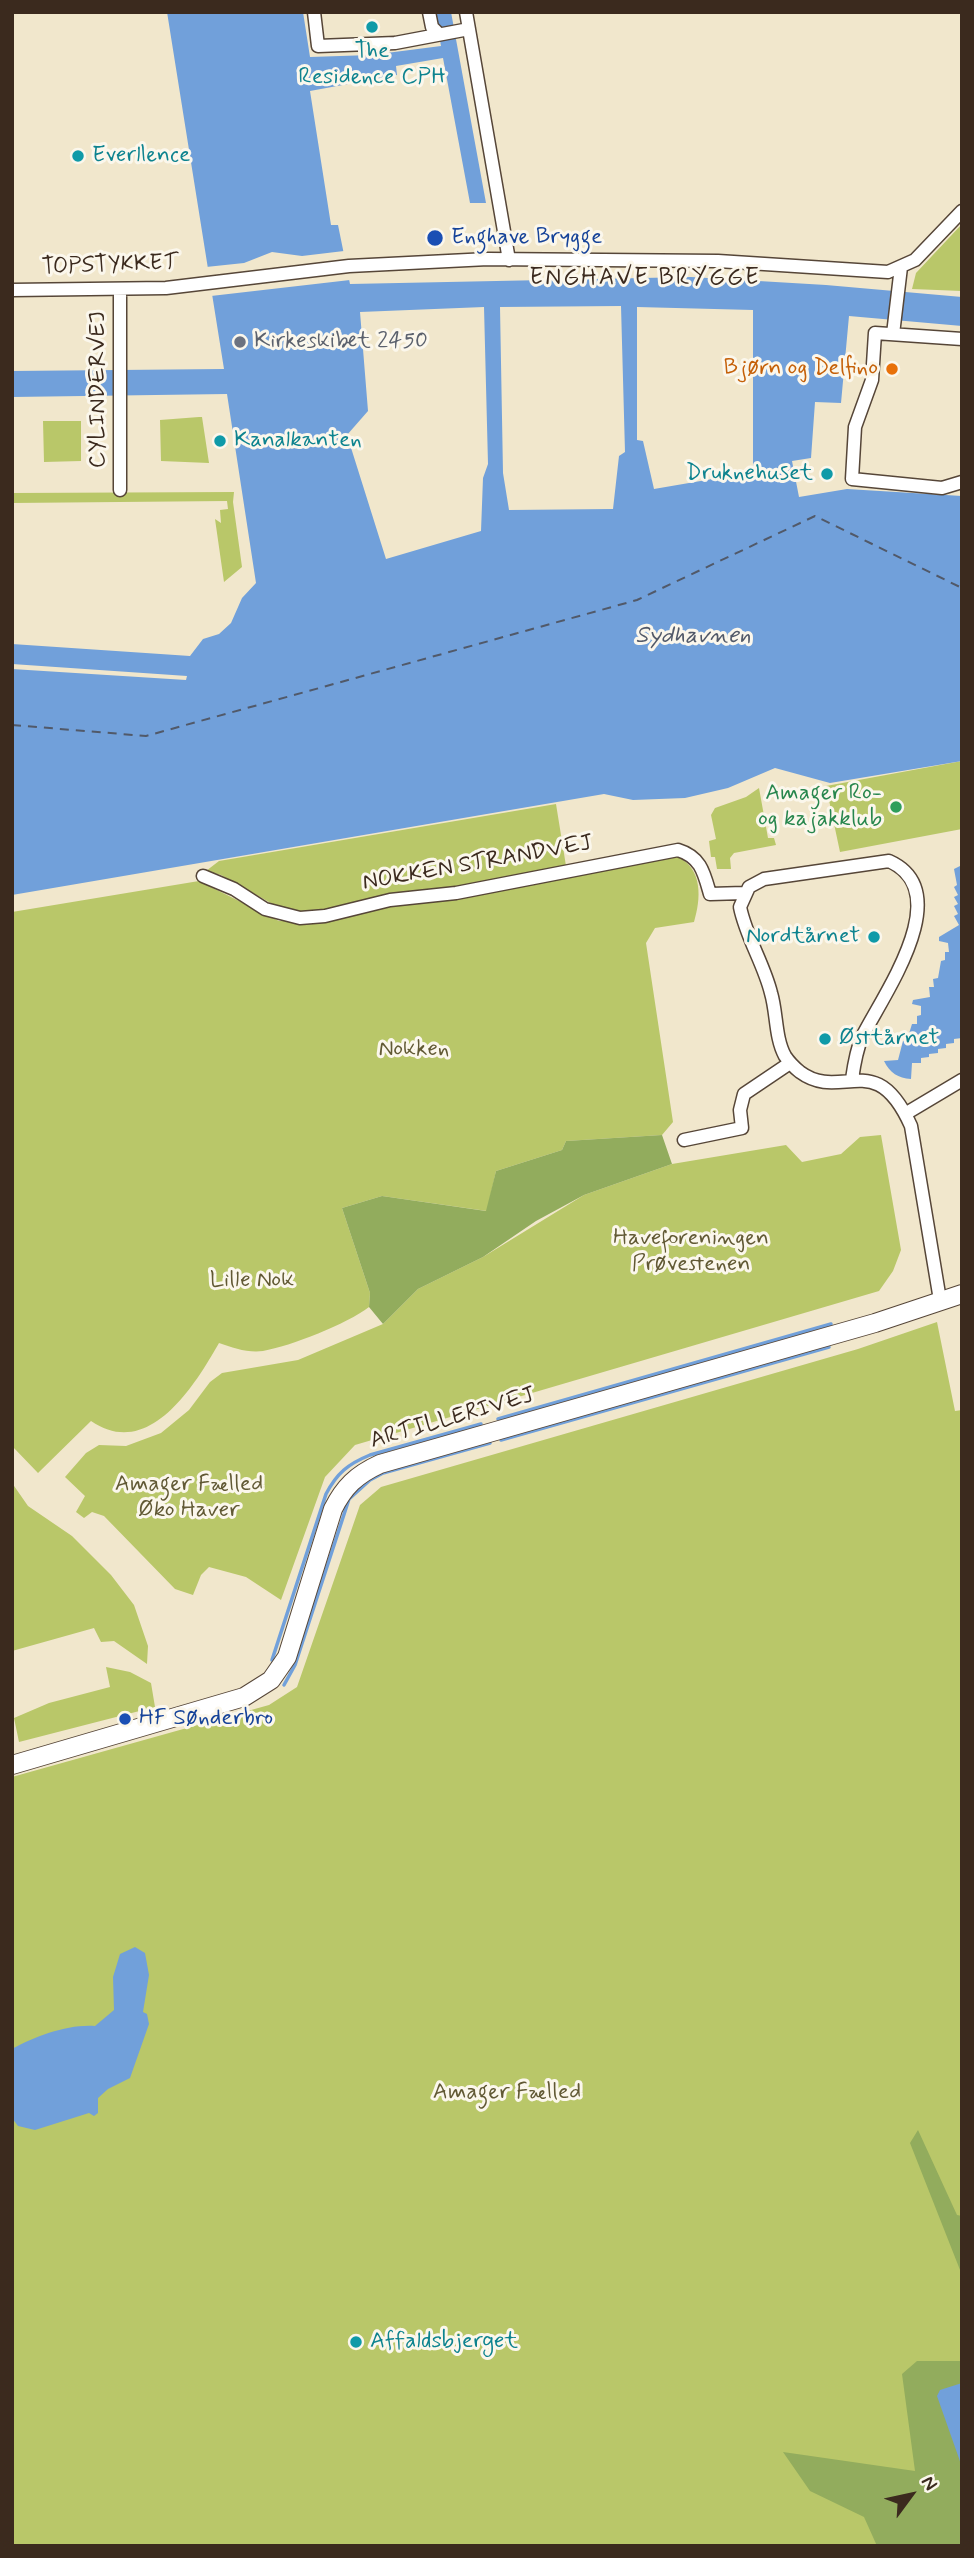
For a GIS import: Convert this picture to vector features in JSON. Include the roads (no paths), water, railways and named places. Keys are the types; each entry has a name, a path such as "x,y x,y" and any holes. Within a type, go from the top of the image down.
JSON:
{"street":[{"path":"314,12 318,46 383,44 433,38 439,34 462,30"},
{"path":"429,12 432,27 439,34"},
{"path":"466,12 462,30 509,260"},
{"path":"894,329 901,267 915,260 962,211"},
{"name":"TOPSTYKKET","path":"12,290 120,290 347,267 509,260 718,261 880,272 901,267"},
{"name":"CYLINDERVEJ","path":"120,290 120,490"},
{"path":"962,339 894,329 875,333 872,380 864,411 855,427 852,479 942,488 962,482"},
{"name":"NOKKEN STRANDVEJ","path":"203,876 226,885 265,909 300,918 325,916 390,900 456,893 678,850 695,856 710,894 744,893"},
{"path":"852,1079 861,1039 898,972 911,937 918,896 910,877 889,861 764,879 744,893 741,900 742,914 771,991 782,1049 790,1063 807,1076 818,1080 868,1080 879,1085 905,1114 911,1126 940,1300"},
{"path":"684,1140 742,1128 740,1110 744,1094 790,1063"},
{"path":"905,1114 962,1080"},
{"name":"ARTILLERIVEJ","path":"12,1765 244,1697 271,1680 287,1657 333,1509 341,1493 362,1472 380,1464 875,1323 962,1294"}],"water":[{"name":"Sydhavnen","path":"167,12 303,12 310,57 371,55 441,46 435,12 451,12 486,203 470,203 443,58 396,66 397,75 310,91 331,225 338,225 350,284 691,277 962,297 962,326 849,316 841,403 815,402 811,458 792,461 799,497 847,489 962,496 962,761 830,783 775,768 728,788 685,798 633,800 604,794 12,895 12,644 190,656 203,639 219,634 231,623 242,598 256,583 227,394 12,397 12,371 224,369","holes":["621,306 625,452 619,456 613,509 509,510 503,473 500,307","484,307 488,464 483,478 481,531 386,559 347,435 368,411 360,312","637,307 753,310 753,472 654,489 643,441 637,440"]},
{"path":"962,865 962,1038 946,1044 946,1048 938,1049 938,1053 921,1058 921,1063 912,1063 911,1079 902,1077 892,1072 884,1061 898,1060 903,1041 907,1040 912,1024 917,1024 917,1016 921,1015 921,1006 912,1004 913,1000 930,997 929,987 934,987 933,979 938,978 941,961 945,960 945,952 949,952 948,943 939,941 939,937 959,925 954,916 958,914 954,906 958,904 954,897 958,895 954,887 957,885 954,869"},
{"path":"135,1947 145,1953 149,1975 143,2012 147,2014 149,2024 130,2078 108,2089 98,2098 98,2113 94,2116 89,2113 35,2130 18,2126 12,2118 12,2049 52,2032 95,2026 114,2010 113,1977 120,1954"},
{"path":"962,2383 962,2467 937,2396 940,2390"}],"waterway":[{"path":"498,1419 831,1324"},
{"path":"501,1440 829,1347"},
{"path":"272,1660 326,1494 334,1480 349,1466 370,1455 481,1424"},
{"path":"284,1685 295,1665 349,1499 370,1480 383,1473 490,1443"}],"place":[{"name":"The Residence CPH","path":"372,27"},
{"name":"Everllence","path":"78,156"},
{"name":"Enghave Brygge","path":"435,238"},
{"name":"Kirkeskibet 2450","path":"240,342"},
{"name":"Bjørn og Delfino","path":"892,369"},
{"name":"Kanalkanten","path":"220,441"},
{"name":"Druknehuset","path":"827,474"},
{"name":"Amager Ro- og kajakklub","path":"896,807"},
{"name":"Nordtårnet","path":"874,937"},
{"name":"Østtårnet","path":"825,1039"},
{"name":"HF Sønderbro","path":"125,1719"},
{"name":"Affaldsbjerget","path":"356,2342"}],"district":[{"name":"ENGHAVE BRYGGE","path":"645,279"}],"park label":[{"name":"Nokken","path":"414,1050"},
{"name":"Haveforeningen Prøvestenen","path":"691,1252"},
{"name":"Lille Nok","path":"252,1281"},
{"name":"Amager Fælled Øko Haver","path":"189,1498"},
{"name":"Amager Fælled","path":"507,2093"}]}
